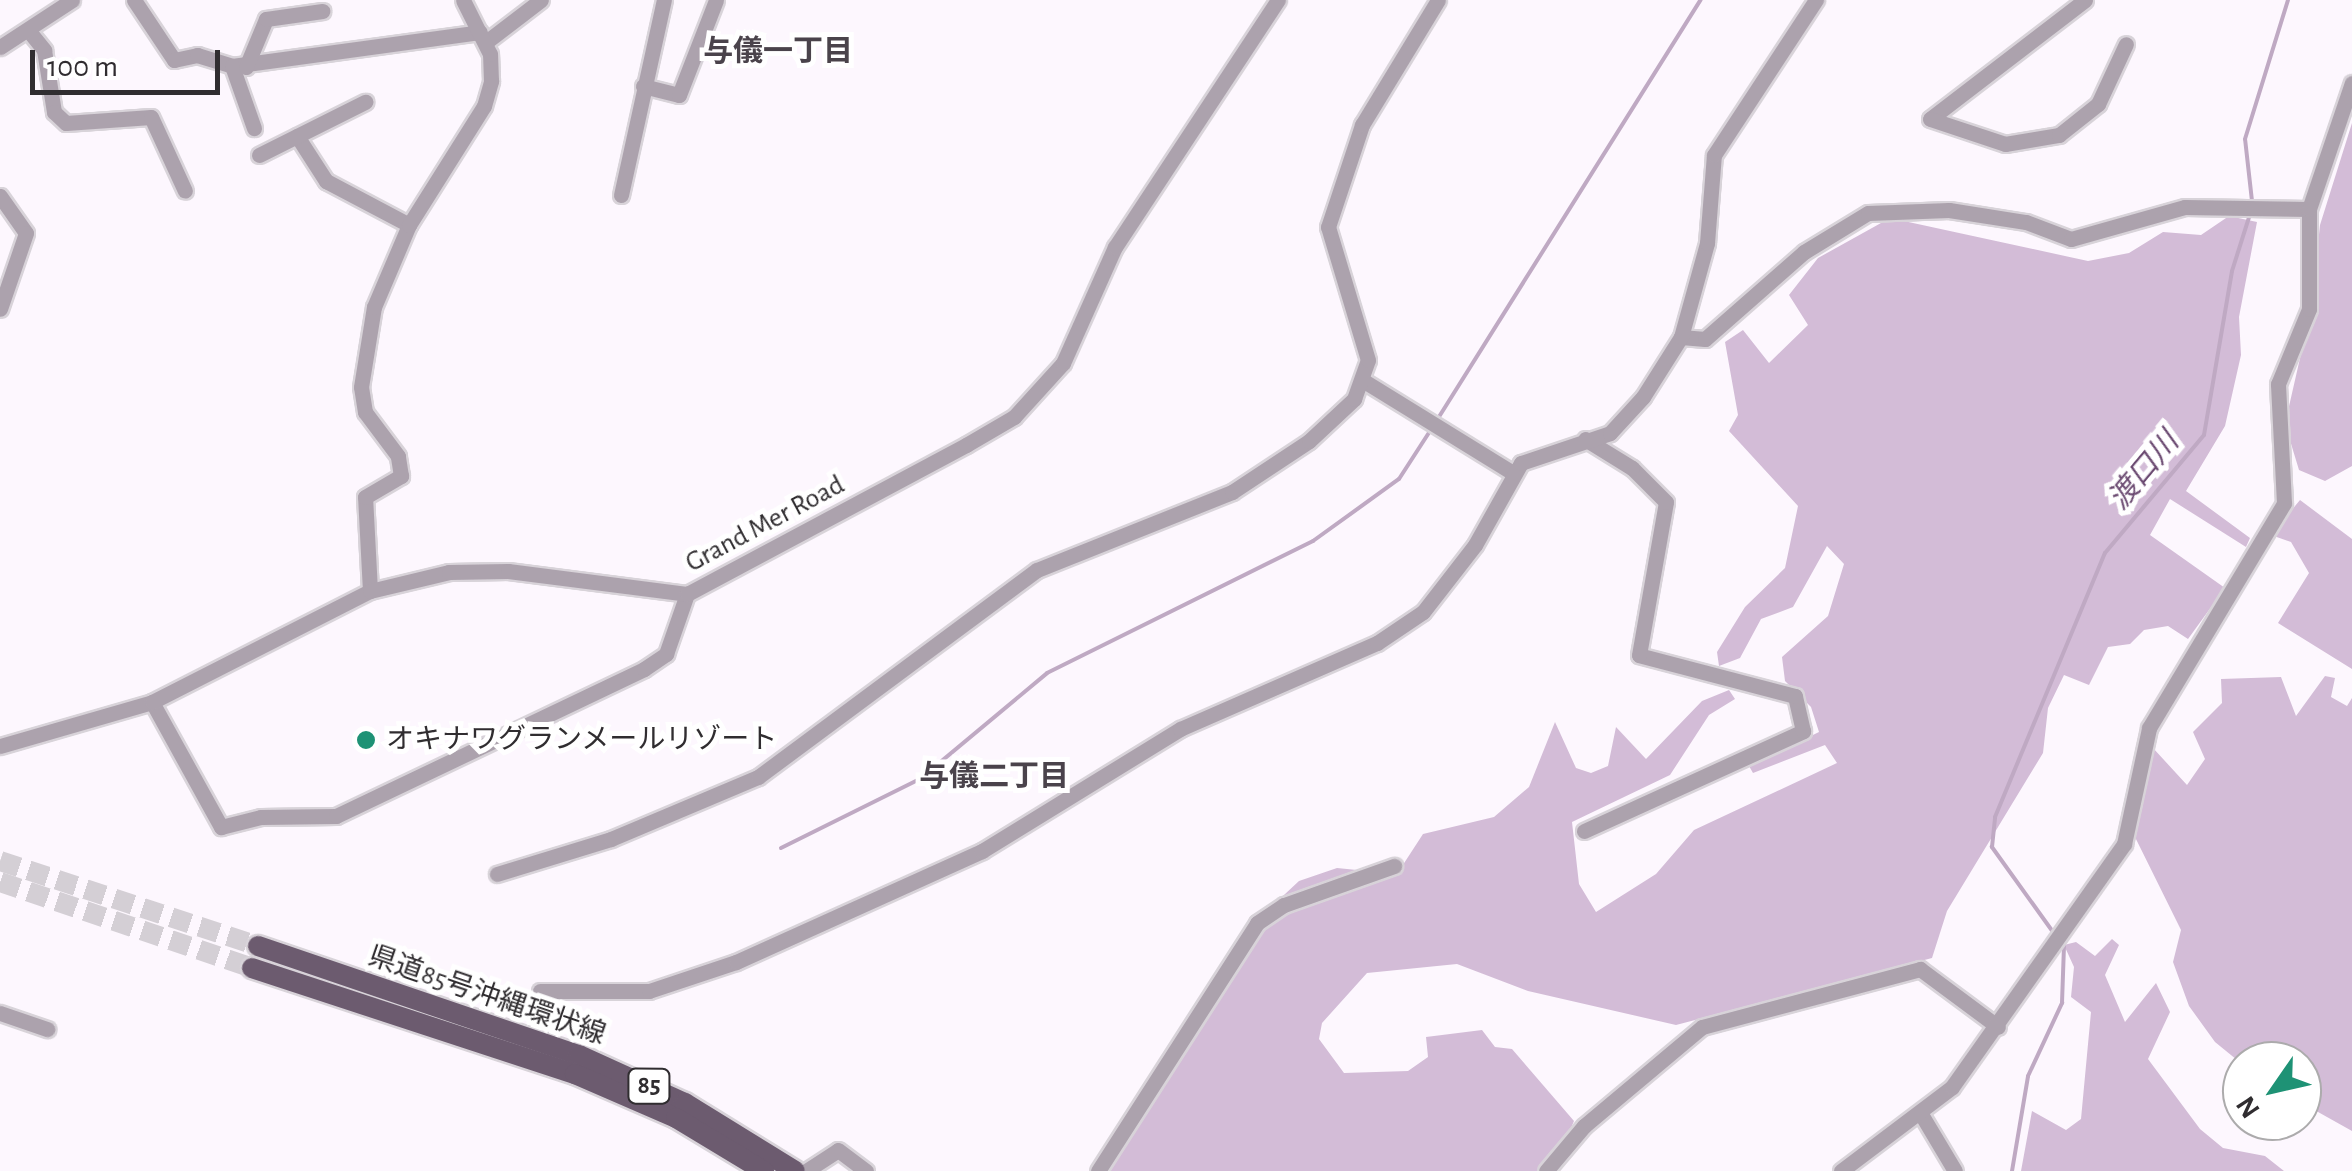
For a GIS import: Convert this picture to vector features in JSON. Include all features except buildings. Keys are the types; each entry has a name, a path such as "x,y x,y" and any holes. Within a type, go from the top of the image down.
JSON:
{"main road":[{"name":"県道85号沖縄環状線","path":"258,946 496,1037 667,1095 796,1169"},
{"name":"県道85号沖縄環状線","path":"252,968 496,1037 642,1102 764,1171"}],"street":[{"path":"0,47 72,0"},
{"path":"134,0 174,60 197,54 239,67 483,37 542,0"},
{"path":"370,590 365,497 401,476 398,456 365,412 361,387 374,307 409,224 484,106 492,80 483,37 462,0"},
{"path":"621,195 664,0"},
{"path":"643,86 679,95 716,0"},
{"name":"Grand Mer Road","path":"0,746 152,702 370,590 449,572 508,571 687,594 966,445 1014,416 1044,386 1116,248 1278,0"},
{"path":"497,874 611,839 758,777 1037,570 1257,478 1310,441 1364,381 1368,360 1328,228 1362,125 1438,0"},
{"path":"540,990 632,992 697,978 982,851 1180,729 1377,643 1446,590 1513,473 1531,456 1585,439 1626,420 1681,337 1707,242 1714,155 1816,0"},
{"path":"2085,0 1930,119 2004,144 2059,135 2098,104 2126,44"},
{"path":"254,128 239,67 266,19 322,11"},
{"path":"28,30 44,50 54,112 66,123 151,117 186,190"},
{"path":"1840,1171 1921,1114 1998,1027 2124,844 2149,728 2284,503 2288,463 2276,404 2309,309 2309,210 2352,83"},
{"path":"259,155 365,102"},
{"path":"297,136 326,181 409,224"},
{"path":"0,196 26,234 0,309"},
{"path":"1681,337 1706,338 1804,252 1868,213 1949,210 2026,222 2071,240 2185,207 2232,204 2309,210"},
{"path":"1364,381 1513,473"},
{"path":"1584,831 1802,731 1795,696 1639,655 1666,502 1632,468 1585,439"},
{"path":"152,702 221,827 260,817 336,816 644,668 666,654 687,594"},
{"path":"1098,1171 1257,923 1284,905 1394,866"},
{"path":"1546,1171 1584,1126 1702,1026 1920,969 1998,1027"},
{"path":"0,1012 47,1028"},
{"path":"1921,1114 1956,1171"},
{"path":"796,1169 838,1150 866,1171"}],"shaded area":[{"path":"2352,123 2352,466 2325,481 2299,470 2285,424 2311,310 2320,225"},
{"path":"2229,216 2257,222 2239,317 2241,355 2225,426 2186,491 2250,538 2246,547 2170,499 2150,535 2225,588 2188,639 2168,626 2144,630 2130,644 2108,647 2089,685 2064,675 2048,708 2043,753 1947,911 1932,958 1676,1025 1528,991 1457,964 1367,973 1322,1023 1319,1039 1344,1073 1408,1071 1428,1057 1426,1037 1482,1030 1495,1047 1512,1049 1574,1121 1553,1171 1107,1171 1270,908 1299,881 1337,868 1397,874 1423,834 1494,817 1529,787 1555,722 1576,768 1591,773 1608,766 1616,727 1646,759 1702,701 1729,690 1735,699 1709,715 1670,775 1572,822 1579,884 1596,912 1656,874 1694,830 1837,763 1825,745 1753,773 1749,766 1819,732 1811,707 1785,681 1782,657 1828,616 1844,564 1827,546 1793,607 1761,619 1740,658 1719,666 1717,652 1745,607 1785,568 1798,506 1729,431 1738,415 1725,342 1743,330 1769,363 1808,325 1789,295 1818,258 1890,218 2088,261 2129,253 2163,232 2201,235"},
{"path":"2300,500 2352,539 2352,669 2278,623 2309,573 2291,542 2271,535"},
{"path":"2325,676 2335,678 2331,697 2347,706 2352,698 2352,1131 2322,1114 2322,1041 2222,1041 2222,1048 2215,1042 2189,1006 2173,962 2181,930 2132,831 2153,748 2187,785 2205,759 2193,732 2222,703 2221,679 2281,677 2296,716"},
{"path":"2112,939 2119,945 2105,975 2125,1022 2156,983 2170,1012 2148,1059 2200,1129 2223,1148 2265,1156 2284,1171 2021,1171 2032,1111 2066,1130 2081,1119 2091,1012 2071,997 2074,967 2064,945 2076,942 2095,956"}],"waterway":[{"path":"1437,420 1700,0"},
{"name":"渡口川","path":"2252,201 2245,139 2288,0"},
{"name":"渡口川","path":"2053,932 1992,847 1995,817 2105,553 2204,435 2232,271 2251,211"},
{"path":"781,848 920,779 1047,673 1313,541 1399,479 1432,428"},
{"name":"渡口川","path":"2012,1171 2028,1076 2062,1003 2064,946"}],"tunnel":[{"path":"0,861 258,946"},
{"path":"0,882 252,968"}],"place":[{"name":"オキナワグランメールリゾート","path":"366,740"}],"district":[{"name":"与儀一丁目","path":"778,52"},
{"name":"与儀二丁目","path":"994,777"}]}
